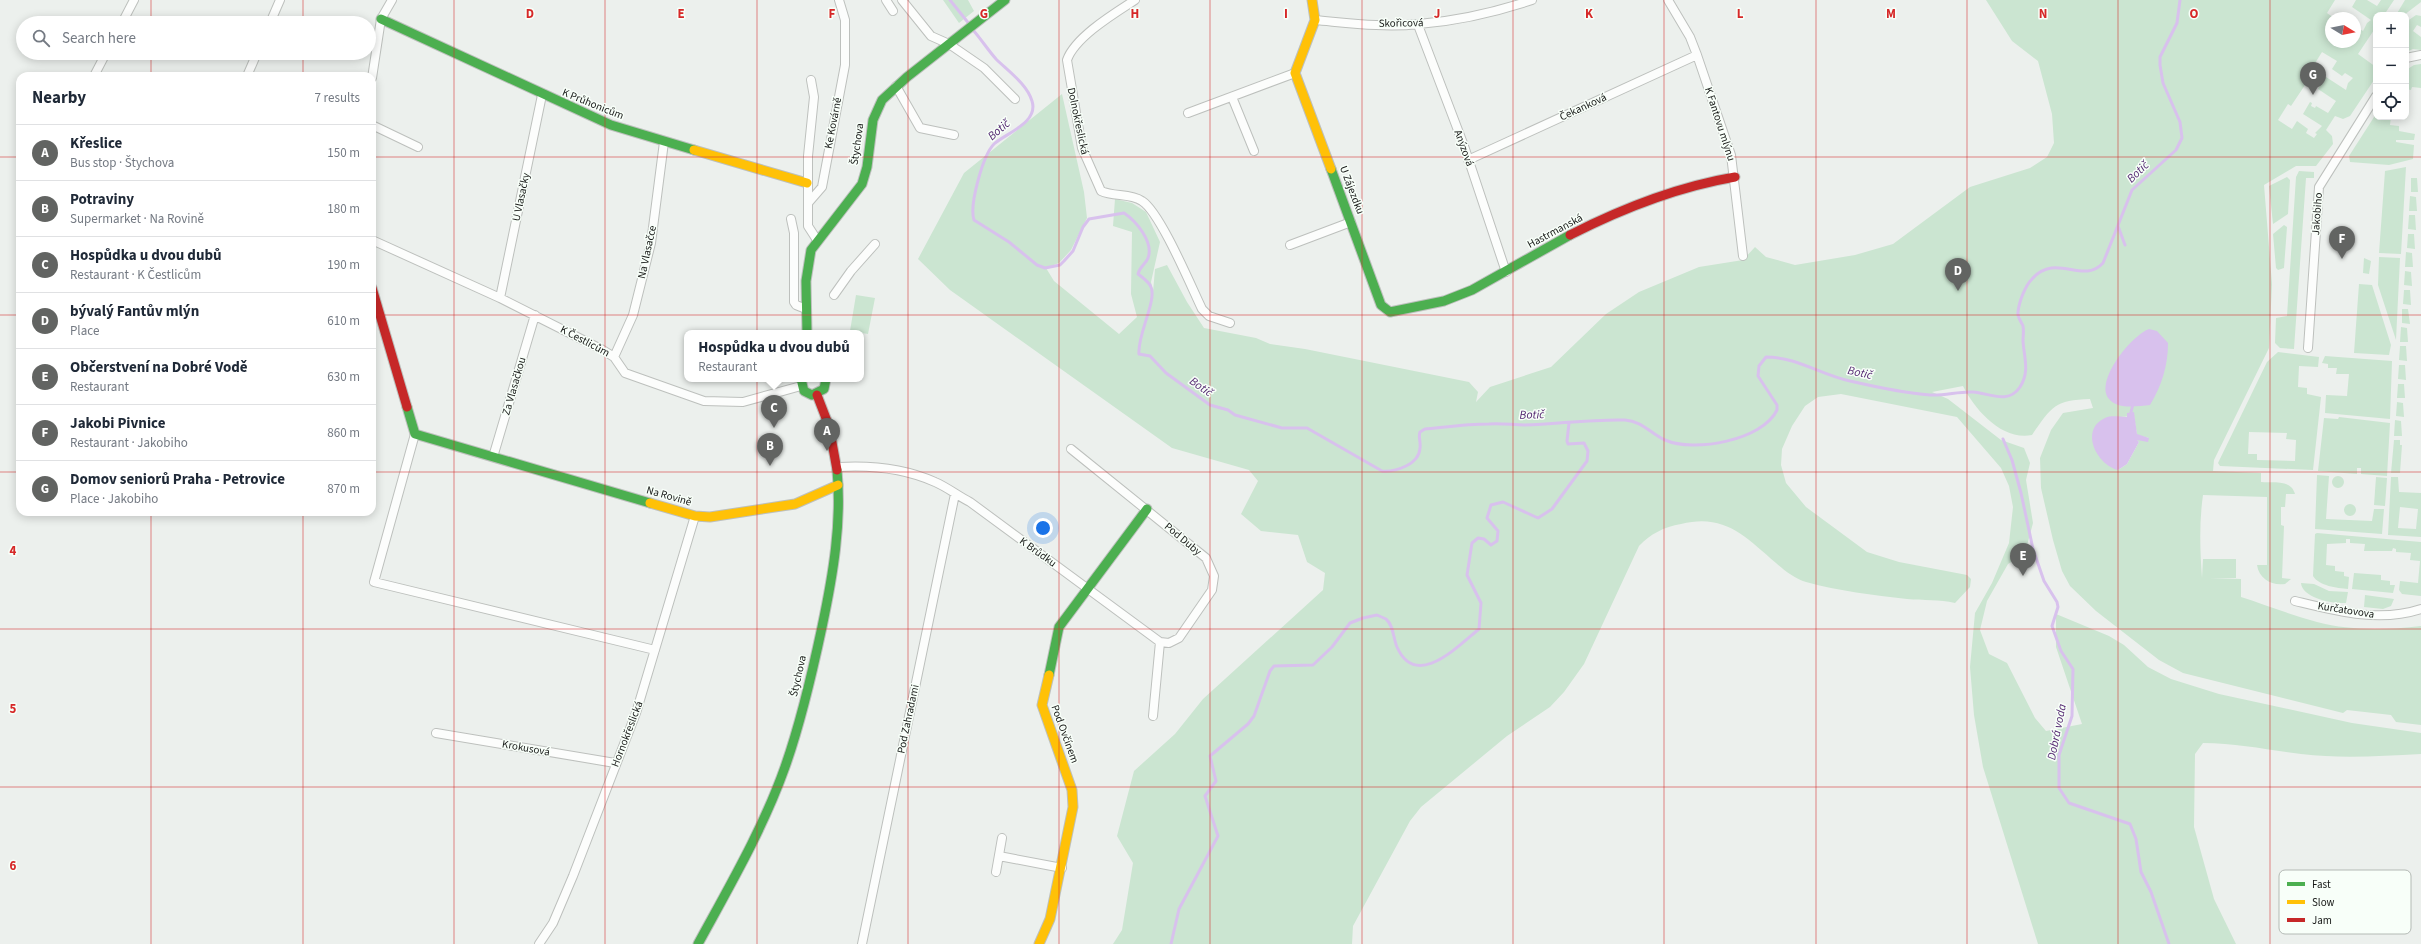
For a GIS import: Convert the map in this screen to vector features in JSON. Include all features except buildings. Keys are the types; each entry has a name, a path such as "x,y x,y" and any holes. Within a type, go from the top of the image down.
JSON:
{"street":[{"path":"126,16 134,0"},
{"path":"273,16 280,0"},
{"path":"376,52 381,19 392,0"},
{"name":"Ke Kovárně","path":"809,202 822,187 845,65 845,20 839,0"},
{"path":"886,0 893,11"},
{"path":"902,0 931,36 952,41 984,68 1015,100"},
{"name":"Štychova","path":"807,330 806,309 808,261 817,240 862,184 873,120 882,100 896,86 1005,0"},
{"name":"Dolnokřeslická","path":"1135,0 1096,28 1074,48 1067,60 1082,148 1100,191 1134,197 1143,201 1163,231 1202,309 1209,316 1230,323"},
{"path":"1188,113 1295,73 1315,20 1312,0"},
{"name":"Skořicová","path":"1315,20 1354,24 1418,24 1462,18 1532,0"},
{"name":"K Fantovu mlýnu","path":"1668,0 1690,37 1731,155 1735,178 1743,256"},
{"name":"K Průhonicům","path":"381,19 542,95 611,125 664,142 807,183"},
{"name":"Anýzová","path":"1418,24 1468,160 1506,272"},
{"name":"Čekanková","path":"1468,160 1697,55"},
{"path":"2409,57 2421,55"},
{"path":"96,72 102,60"},
{"path":"249,72 254,60"},
{"path":"373,72 375,60"},
{"name":"U Zájezdku","path":"1295,73 1381,306 1390,312"},
{"path":"811,80 814,97 807,183 809,202 808,226 817,240"},
{"path":"896,86 920,128 954,135"},
{"name":"U Vlasačky","path":"500,298 542,95"},
{"path":"1232,97 1254,151"},
{"name":"Jakobiho","path":"2308,348 2319,187 2373,101"},
{"path":"376,127 418,147"},
{"name":"Na Vlasačce","path":"614,357 633,315 651,243 664,142"},
{"name":"Hastrmanská","path":"1390,312 1440,302 1462,295 1573,234 1617,214 1693,187 1735,178"},
{"path":"791,219 794,233 794,302 806,309"},
{"path":"1290,245 1351,222"},
{"name":"K Čestlicům","path":"376,242 500,298 614,357 625,374 704,401 743,402 801,383"},
{"path":"834,295 851,271 875,244"},
{"path":"376,302 415,434 374,582 655,650"},
{"name":"Za Vlasačkou","path":"493,457 534,315"},
{"path":"801,383 808,394 817,395 824,389 825,382"},
{"name":"Štychova","path":"698,944 734,880 775,791 799,723 835,558 839,530 838,467 828,422 817,395"},
{"name":"Na Rovině","path":"415,434 695,516 710,517 795,504 838,485"},
{"name":"Pod Duby","path":"1071,449 1206,558 1214,576 1212,590 1179,638 1169,643 1160,642"},
{"name":"K Brůdku","path":"838,467 872,466 910,472 936,482 1087,588 1160,642"},
{"name":"Pod Zahradami","path":"862,944 955,494"},
{"name":"Pod Ovčínem","path":"1038,944 1050,919 1062,868 1073,808 1072,790 1042,705 1059,627 1147,509"},
{"name":"Hornokřeslická","path":"539,944 553,923 573,876 615,763 636,713 695,516"},
{"name":"Kurčatovova","path":"2295,601 2338,611 2373,616 2396,615 2421,609"},
{"path":"1153,716 1160,642"},
{"name":"Krokusová","path":"436,733 615,763"},
{"path":"996,872 1002,838"},
{"path":"999,856 1062,868"}],"green space":[{"path":"943,0 968,0 974,11 959,23"},
{"path":"1986,0 2335,0 2328,12 2325,12 2325,48 2361,48 2361,30 2363,31 2367,23 2371,20 2352,7 2356,0 2367,0 2377,6 2381,0 2394,0 2386,12 2373,12 2373,32 2358,54 2373,65 2373,82 2350,116 2343,119 2335,116 2326,130 2332,136 2333,144 2316,166 2296,166 2264,185 2272,284 2269,348 2214,460 2213,471 2261,473 2261,482 2286,484 2293,489 2295,494 2286,494 2285,507 2281,507 2281,525 2284,526 2282,578 2291,579 2285,584 2271,583 2263,578 2258,570 2257,565 2267,565 2267,497 2203,495 2200,526 2201,557 2202,578 2203,559 2236,559 2236,578 2210,578 2241,579 2241,597 2317,622 2343,627 2369,629 2421,626 2421,725 2396,722 2391,715 2347,710 2343,713 2183,673 2159,660 2096,611 2070,586 2062,571 2053,540 2041,488 2040,458 2051,430 2063,413 2093,408 2090,399 2069,401 2055,406 2032,435 2021,436 2010,433 1991,422 1975,405 1963,386 1932,392 1948,399 2001,440 2024,448 2030,463 2026,480 2033,523 2025,553 2008,564 1987,601 1980,630 1989,654 2007,663 2035,718 2046,731 2082,724 2056,647 2056,614 2109,636 2124,645 2148,667 2171,679 2219,694 2352,723 2421,733 2421,754 2391,756 2316,756 2240,745 2203,743 2195,754 2194,827 2214,899 2236,944 2038,944 1983,767 1974,715 1970,667 1975,613 1992,583 2009,543 2013,507 2009,486 2001,468 1957,417 1841,394 1818,397 1805,406 1792,426 1782,449 1781,465 1786,483 1806,507 1867,552 1899,562 1967,575 1971,579 1970,587 1955,603 1869,594 1831,588 1806,582 1798,579 1786,571 1744,536 1722,524 1696,521 1663,529 1648,538 1639,546 1584,664 1564,692 1550,707 1507,736 1421,807 1410,821 1353,926 1352,944 1113,944 1122,930 1133,863 1117,836 1134,771 1175,734 1203,699 1323,590 1325,573 1307,562 1298,535 1261,531 1241,514 1258,481 1249,470 1172,448 950,290 918,259 964,173 1062,94 1084,192 1087,218 1071,250 1059,263 1046,268 1054,281 1119,334 1137,317 1131,294 1132,232 1113,226 1115,199 1132,203 1146,212 1160,242 1151,282 1153,292 1155,269 1167,265 1187,302 1204,328 1256,338 1270,344 1305,349 1469,382 1478,392 1476,402 1490,387 1551,367 1606,314 1639,292 1699,267 1743,260 1755,247 1766,257 1795,265 1855,255 1893,244 1970,187 2030,168 2047,157 2054,143 2052,114 2038,61 2012,41","holes":["2322,52 2337,61 2332,69 2342,76 2345,73 2353,78 2348,83 2346,90 2326,77 2318,89 2336,101 2328,113 2316,106 2315,108 2311,106 2312,103 2310,102 2303,114 2322,126 2315,133 2317,134 2314,138 2306,133 2308,129 2297,121 2292,129 2278,120 2288,104 2291,106 2315,70 2312,68","2134,416 2137,435 2149,438 2135,439 2139,442 2127,464 2118,470 2106,418"]},
{"path":"2405,0 2421,0 2421,2 2408,12 2398,12"},
{"path":"2416,15 2421,16 2421,27 2417,25 2413,31 2421,37 2421,50 2413,49 2409,51 2409,20"},
{"path":"2421,64 2421,88 2412,87 2411,90 2409,90 2409,68 2414,65"},
{"path":"2373,119 2373,120 2391,120 2390,125 2399,126 2399,131 2415,134 2414,140 2396,140 2396,142 2414,145 2413,159 2389,165 2350,162 2349,156"},
{"path":"2406,167 2401,254 2379,253 2385,171"},
{"path":"2299,171 2314,172 2314,178 2306,178 2294,349 2280,348 2275,343 2276,318 2287,316 2296,177"},
{"path":"2287,177 2290,180 2288,214 2273,224 2269,186"},
{"path":"2411,178 2417,178 2418,192 2411,192"},
{"path":"2410,196 2416,197 2417,211 2409,211"},
{"path":"2409,215 2415,215 2416,230 2408,229"},
{"path":"2284,225 2287,227 2284,268 2278,270 2276,268 2273,234"},
{"path":"2408,234 2414,234 2415,249 2407,248"},
{"path":"2406,252 2412,253 2413,267 2405,267"},
{"path":"2379,257 2400,258 2396,340 2378,285"},
{"path":"2364,258 2371,261 2369,274 2363,273"},
{"path":"2405,271 2411,272 2412,286 2404,285"},
{"path":"2359,284 2372,285 2391,345 2389,355 2354,353"},
{"path":"2404,290 2410,290 2411,305 2403,304"},
{"path":"856,295 875,298 868,334 864,333 864,330 850,330"},
{"path":"2402,309 2408,309 2410,324 2402,323"},
{"path":"2401,327 2407,328 2408,342 2400,342"},
{"path":"2400,346 2406,346 2407,361 2399,360"},
{"path":"2278,352 2319,357 2318,367 2299,366 2298,387 2307,388 2307,394 2321,397 2313,470 2220,466 2218,463 2267,362","holes":["2249,432 2287,433 2286,439 2296,440 2295,461 2257,460 2257,454 2248,454"]},
{"path":"2325,356 2392,361 2390,419 2325,413 2326,395 2347,396 2349,374 2336,374 2337,368 2328,368 2328,364 2322,363"},
{"path":"2399,365 2405,365 2406,380 2398,379"},
{"path":"2398,384 2404,384 2405,398 2397,398"},
{"path":"2397,402 2403,403 2404,417 2396,416"},
{"path":"2339,417 2390,423 2387,476 2361,474 2361,468 2357,468 2357,474 2318,471 2324,418 2338,419"},
{"path":"2395,420 2401,421 2402,436 2394,436"},
{"path":"2394,440 2400,440 2400,445 2402,445 2400,473 2391,473"},
{"path":"2317,475 2329,476 2326,519 2372,521 2374,509 2384,509 2382,534 2315,529"},
{"path":"2338,476 2342,478 2344,482 2342,486 2338,488 2334,486 2332,482 2334,478"},
{"path":"2376,477 2387,478 2385,506 2374,505"},
{"path":"2391,477 2398,477 2399,492 2421,493 2421,537 2388,535","holes":["2400,507 2418,509 2416,529 2398,528"]},
{"path":"2348,504 2352,504 2356,510 2352,516 2348,516 2344,512 2344,508"},
{"path":"2315,534 2421,542 2421,596 2402,594 2399,590 2400,581 2418,583 2420,561 2410,560 2411,553 2396,552 2396,549 2393,548 2392,551 2364,551 2365,544 2350,543 2350,539 2346,539 2346,543 2327,544 2326,565 2335,566 2335,571 2344,572 2344,576 2349,577 2348,589 2329,586 2319,582 2313,576"},
{"path":"2354,573 2381,575 2381,580 2390,581 2390,585 2395,585 2393,593 2352,589"},
{"path":"2301,583 2314,584 2329,591 2348,592 2346,603 2326,601 2312,596 2307,593"},
{"path":"2365,595 2394,599 2391,606 2383,609 2364,607"}],"shaded area":[{"path":"2149,329 2157,331 2168,343 2164,375 2158,390 2150,405 2118,405 2109,399 2106,391 2107,381 2111,371 2117,360 2133,340"},
{"path":"2134,412 2137,434 2149,438 2148,442 2137,440 2139,442 2127,464 2118,470 2110,467 2098,455 2092,438 2093,430 2097,423 2105,418 2113,416 2127,417 2127,413"}],"waterway":[{"name":"Botič","path":"950,0 970,25"},
{"name":"Botič","path":"973,30 996,59 1022,83 1030,95 1033,109 1031,115 1020,127 999,140 990,150 978,180 975,192 973,203 974,220 1009,242 1037,265 1045,268 1060,265 1073,251 1083,227 1089,219 1124,213 1134,221 1143,232 1149,252 1148,258 1138,274 1149,283 1152,293 1139,346 1139,354 1150,356 1166,373 1210,405 1228,410 1235,415 1282,428 1307,428 1382,471 1387,471 1399,469 1411,463 1415,459 1419,454 1420,432 1425,429 1473,424 1525,425 1600,420 1625,420 1636,423 1665,440 1678,444 1693,445 1727,441 1758,429 1769,420 1777,410 1777,405 1758,376 1759,366 1766,357 1799,363 1829,375 1850,381 1910,393 1936,395 1973,392 1998,397 2010,396 2020,387 2026,370 2023,326 2018,314 2021,299 2027,286 2041,271 2050,268 2087,271 2095,269 2103,263 2132,190 2176,150 2182,138 2180,122 2163,83 2160,65 2160,57 2177,23 2180,0"},
{"path":"2118,226 2125,245"},
{"path":"2131,412 2133,404"},
{"path":"1171,944 1179,909 1218,836 1205,796 1216,781 1210,756 1248,724 1254,716 1270,671 1274,666 1313,665 1332,647 1350,623 1377,615 1389,622 1397,647 1405,659 1415,665 1425,665 1437,661 1460,645 1479,629 1481,603 1467,575 1472,543 1478,538 1484,539 1491,545 1497,541 1498,531 1487,518 1491,505 1503,502 1538,518 1552,509 1587,461 1588,451 1584,443 1568,444 1569,423"},
{"name":"Dobrá voda","path":"2003,439 2012,460 2033,549 2044,581 2057,602 2058,607 2052,626 2061,651 2073,669 2072,716 2059,755 2059,788 2069,803 2130,824 2136,839 2141,872 2151,892 2169,944"}],"traffic: fast":[{"path":"807,330 806,281 811,250 862,184 867,167 873,120 882,100 907,77 1005,0"},
{"path":"381,19 611,125 694,150"},
{"path":"1331,169 1381,305 1390,312 1444,301 1472,290 1570,235"},
{"path":"802,382 804,391 812,395 824,389 825,382"},
{"path":"407,407 415,434 650,503"},
{"path":"698,944 756,835 776,790 796,733 806,698 826,607 836,549 838,510 837,470"},
{"path":"1049,675 1059,627 1147,509"}],"traffic: slow":[{"path":"1312,0 1315,20 1295,73 1331,169"},
{"path":"694,150 807,183"},
{"path":"650,503 695,516 710,517 795,504 838,485"},
{"path":"1039,944 1050,919 1073,807 1072,790 1042,705 1049,675"}],"traffic: jam":[{"path":"1570,235 1630,207 1692,186 1735,177"},
{"path":"376,302 407,407"},
{"path":"817,395 829,426 837,470"}],"place":[{"name":"Domov seniorů Praha - Petrovice","path":"2313,95"},
{"name":"Jakobi Pivnice","path":"2342,259"},
{"name":"bývalý Fantův mlýn","path":"1958,291"},
{"name":"Hospůdka u dvou dubů","path":"774,428"},
{"name":"Křeslice","path":"827,451"},
{"name":"Potraviny","path":"770,466"},
{"name":"Občerstvení na Dobré Vodě","path":"2023,576"}]}
